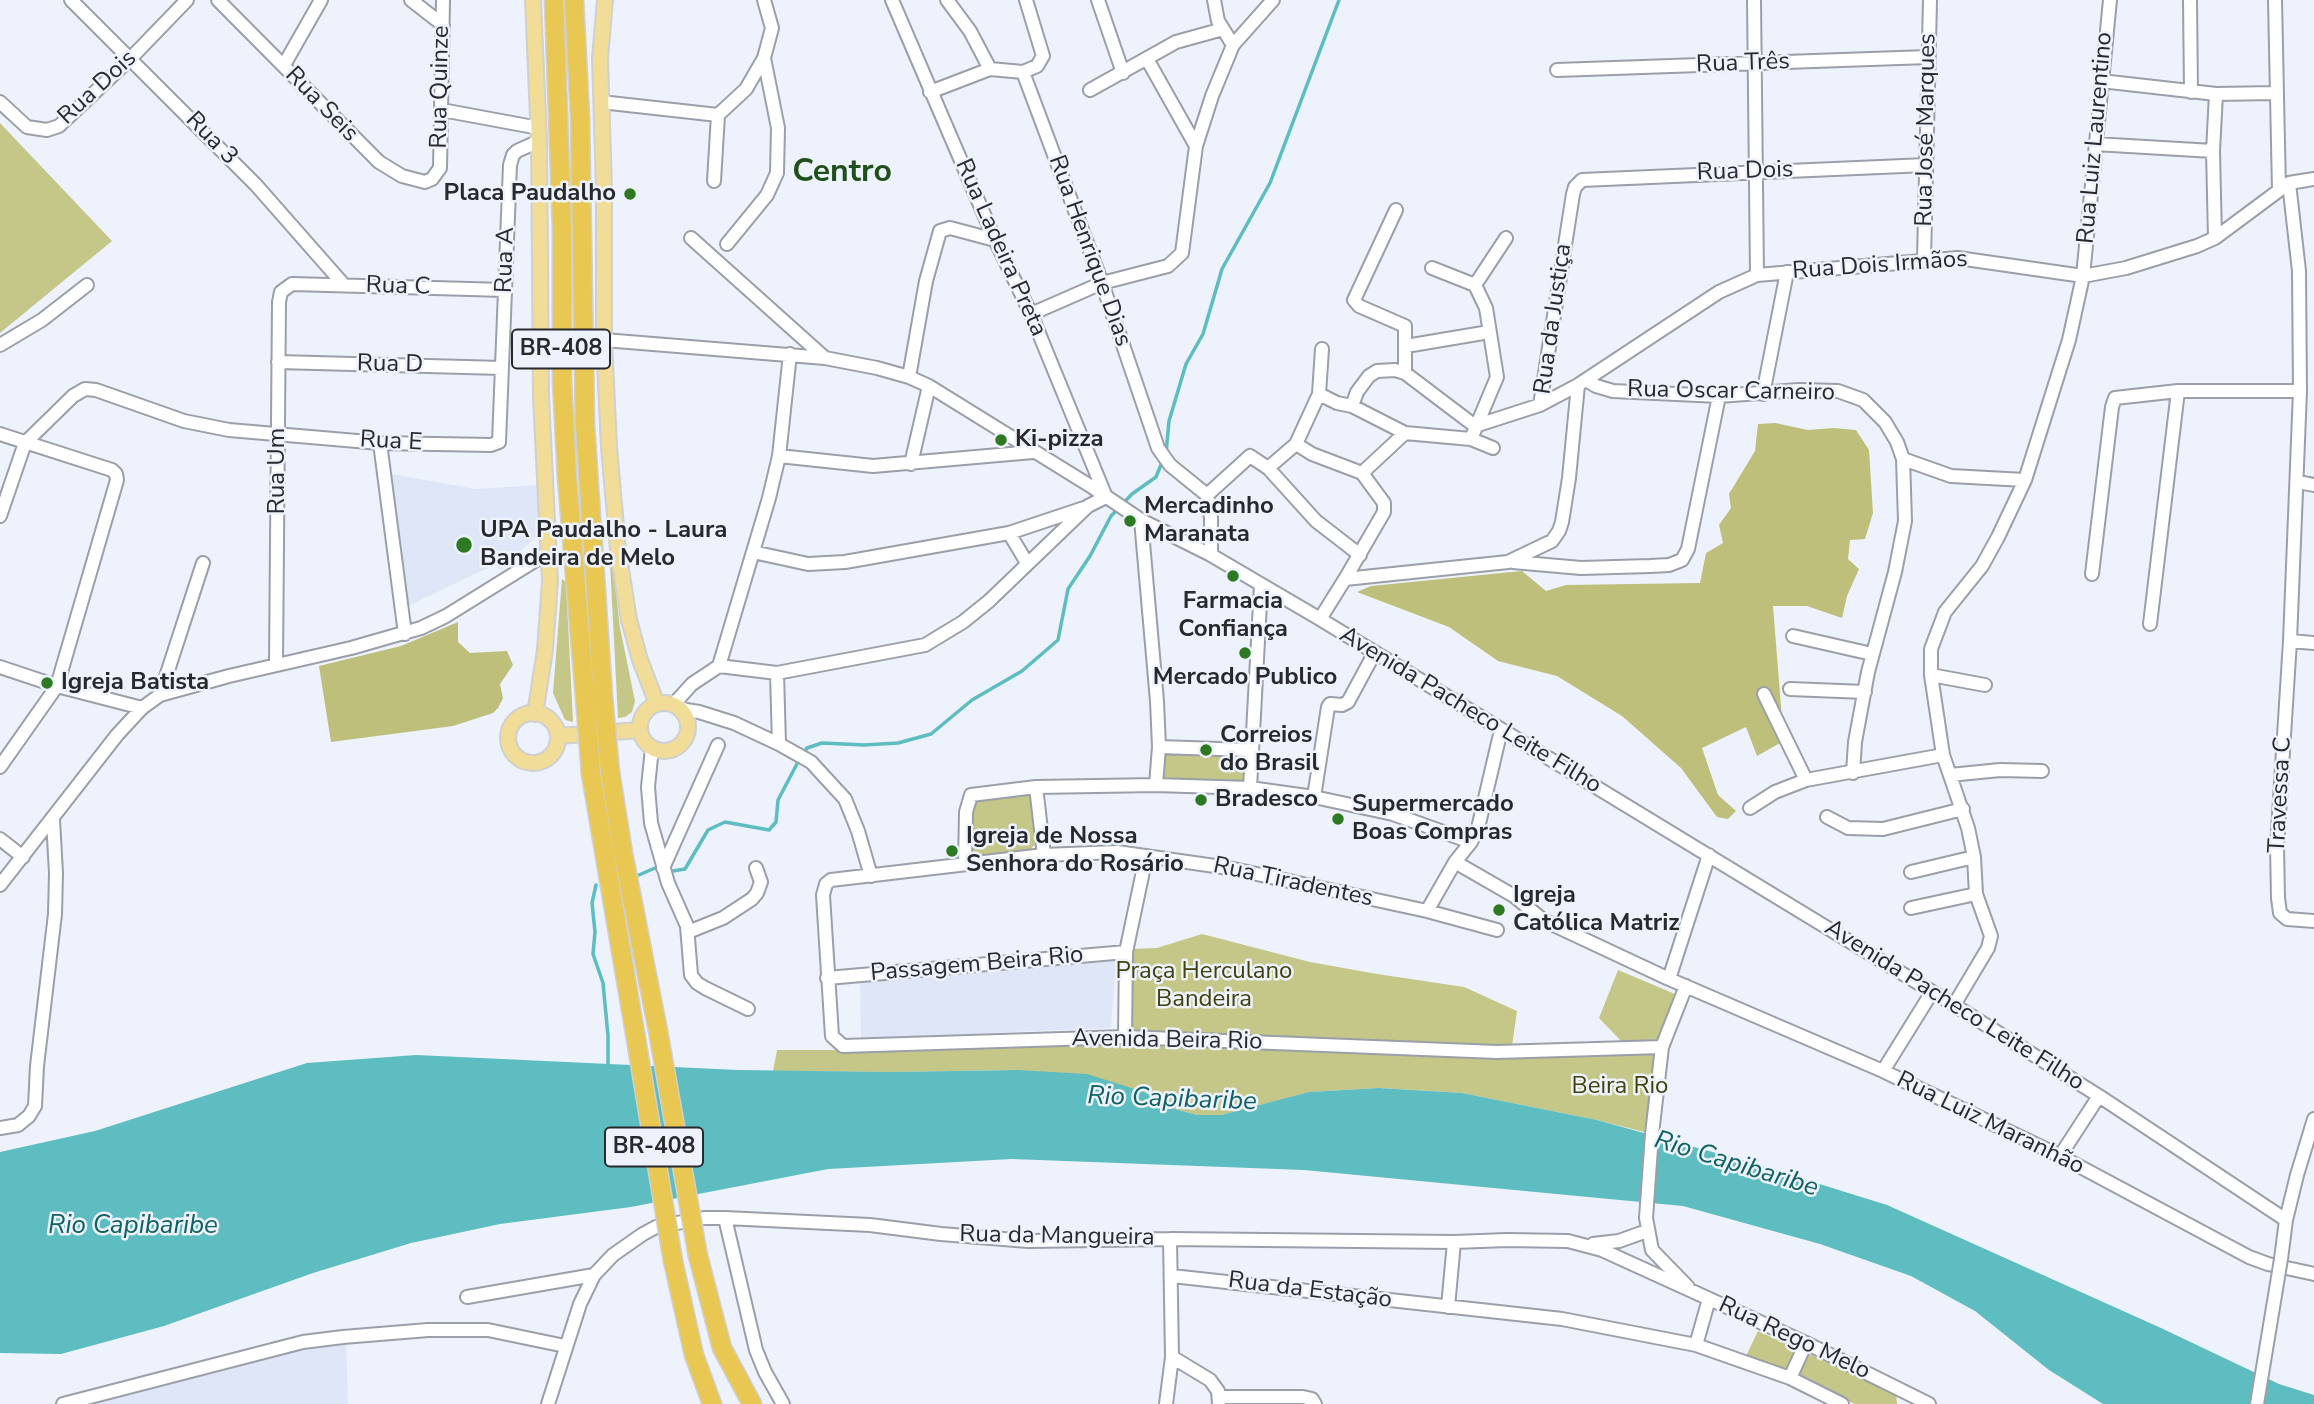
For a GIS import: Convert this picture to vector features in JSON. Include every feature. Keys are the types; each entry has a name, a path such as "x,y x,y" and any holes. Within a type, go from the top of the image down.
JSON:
{"highway":[{"name":"BR-408","path":"554,0 562,204 562,380 567,477 594,697 698,1256 722,1348 750,1401"},
{"name":"BR-408","path":"574,0 580,117 585,425 594,697 591,774 673,1261 694,1355 711,1401"}],"main road":[{"path":"533,0 539,134 541,397 549,552 548,612 536,714"},
{"path":"605,0 600,58 604,189 604,340 609,447 618,550 633,637 657,704"},
{"path":"657,704 677,707 688,723 688,730 681,744 668,751 652,748 642,737 640,730 644,714 657,704"},
{"path":"536,714 551,721 558,736 554,751 542,762 518,759 509,746 509,730 520,717 536,714"},
{"path":"558,736 640,730"}],"street":[{"name":"Rua 3","path":"71,0 256,186 344,285"},
{"name":"Rua Dois","path":"0,102 27,127 40,131 59,126 187,0"},
{"name":"Rua Seis","path":"218,0 362,147 390,171 414,181 425,182 437,174"},
{"path":"284,65 321,0"},
{"path":"411,0 443,24"},
{"name":"Rua Quinze","path":"437,174 440,167 442,110 443,0"},
{"path":"714,180 718,115 746,89 764,58 772,28 765,0"},
{"name":"Rua Ladeira Preta","path":"892,0 995,240 1115,503"},
{"path":"930,92 990,69 1023,72 1037,66 1043,56 1026,0"},
{"path":"1098,0 1123,73"},
{"path":"1214,0 1217,21 1233,45"},
{"path":"1031,314 1102,283 1168,265 1180,256 1196,146 1212,96 1233,45 1273,0"},
{"path":"1754,0 1757,275"},
{"name":"Rua José Marques","path":"1924,260 1930,0"},
{"name":"Rua Luiz Laurentino","path":"1954,1005 1991,940 1990,930 1976,894 1974,857 1963,809 1943,755 1931,675 1931,649 1945,612 1982,565 2025,481 2069,340 2083,276 2110,0"},
{"path":"2190,0 2191,92"},
{"name":"Travessa C","path":"2275,0 2275,93 2284,187 2300,271 2298,482 2277,846 2278,898 2280,913 2287,919 2314,921"},
{"path":"949,1 970,31 990,69"},
{"path":"1090,90 1176,42 1223,29"},
{"name":"Rua Três","path":"1557,70 1928,57"},
{"path":"727,244 767,195 777,173 778,128 764,58"},
{"path":"1147,59 1196,146"},
{"name":"Rua Henrique Dias","path":"1023,72 1102,283 1158,447 1170,465 1207,495"},
{"path":"2101,81 2216,94 2275,93"},
{"path":"2215,238 2213,151 2216,94"},
{"path":"601,102 718,115"},
{"path":"442,110 539,134"},
{"name":"Rua A","path":"500,438 510,165 513,155 539,134"},
{"path":"2095,145 2213,151"},
{"name":"Rua Dois","path":"1573,194 1580,181 1589,178 1926,165"},
{"path":"2284,187 2314,180"},
{"name":"Rua Dois Irmãos","path":"1582,383 1719,292 1757,275 1924,260 1978,259 2083,276 2162,258 2215,238 2284,187"},
{"name":"Rua da Justiça","path":"1540,405 1573,194"},
{"path":"1396,210 1355,302 1405,326 1405,373"},
{"path":"909,377 926,281 940,231 950,228 995,240"},
{"path":"691,238 825,358"},
{"path":"1475,285 1506,238"},
{"path":"1432,268 1475,285 1486,308 1497,377 1471,439"},
{"path":"1763,394 1787,272"},
{"path":"0,345 42,320 87,285"},
{"name":"Rua C","path":"292,285 505,290"},
{"name":"Rua Um","path":"276,663 279,296 284,289 292,285"},
{"path":"1406,346 1489,332"},
{"name":"Avenida Pacheco Leite Filho","path":"604,340 825,358 909,377 929,386 1141,520 1211,555 1320,619 1933,992 2099,1096 2286,1220"},
{"path":"1268,468 1296,444 1319,394 1322,349"},
{"path":"790,354 779,456 719,666 692,684 677,707 713,715 779,744 811,762 827,776 845,799 859,831 871,876"},
{"name":"Rua D","path":"278,362 502,368"},
{"path":"1352,406 1357,392 1369,376 1386,369 1405,373 1475,426"},
{"path":"1508,562 1544,546 1552,541 1559,531 1582,383"},
{"name":"Rua da Justiça","path":"1540,405 1582,383"},
{"name":"Rua Oscar Carneiro","path":"1582,383 1614,391 1719,397 1800,390 1838,391 1863,400 1885,422 1903,458 1905,521 1872,654 1855,742 1853,773"},
{"path":"911,464 929,386"},
{"name":"Rua E","path":"25,443 73,396 85,389 96,390 206,427 380,443 491,445 499,442 500,438"},
{"path":"2092,575 2112,403 2117,398 2178,391 2300,391"},
{"path":"2150,624 2178,391"},
{"path":"1319,394 1337,403 1352,406 1405,433 1471,439 1493,448"},
{"path":"1345,579 1508,562 1581,568 1669,565 1682,560 1688,549 1719,397"},
{"path":"1475,426 1540,405"},
{"path":"1362,473 1405,433"},
{"path":"0,434 112,470 116,474 116,484 57,686 0,766"},
{"path":"0,516 25,443"},
{"path":"380,443 404,634"},
{"path":"1296,444 1311,454 1362,473 1380,496 1385,509 1320,619"},
{"path":"779,456 850,465 911,464 1033,452"},
{"path":"1211,555 1211,518 1207,495 1250,456 1268,468 1316,520 1360,555"},
{"path":"1903,458 1951,475 2025,481"},
{"path":"2298,482 2314,485"},
{"path":"753,552 788,562 821,564 974,541 1009,533 1088,506 1115,503"},
{"path":"719,666 777,673 925,645 963,622 1088,506"},
{"path":"1141,520 1159,747 1156,785"},
{"path":"1009,533 1027,563"},
{"path":"0,885 117,735 142,708 160,695 276,663 404,634 446,616 549,552"},
{"path":"160,695 204,563"},
{"path":"1250,788 1261,585"},
{"path":"1793,636 1872,654"},
{"path":"2290,640 2314,643"},
{"path":"1314,797 1328,707 1330,704 1342,705 1348,702 1374,652"},
{"path":"1,668 142,708"},
{"path":"777,673 779,744"},
{"path":"1931,675 1985,685"},
{"path":"1790,689 1865,692"},
{"path":"1764,694 1806,780"},
{"path":"1427,911 1478,828 1501,730"},
{"path":"663,868 718,745"},
{"path":"1159,747 1250,750"},
{"path":"652,748 648,776 649,807 663,868 688,932 693,978 705,988 748,1009"},
{"path":"1750,808 1775,792 1806,780 1943,755"},
{"path":"1950,775 2042,771"},
{"path":"965,864 966,813 971,795 1036,787 1156,785 1250,788 1314,797 1393,814 1471,842"},
{"path":"1036,787 1044,855"},
{"path":"1827,817 1848,828 1883,830 1963,809"},
{"path":"0,1128 18,1125 29,1116 35,1106 37,1066 55,915 53,820"},
{"path":"0,839 23,857"},
{"name":"Rua Tiradentes","path":"828,882 1044,855 1117,852 1229,868 1427,911 1497,930"},
{"path":"1669,979 1709,855"},
{"path":"1125,1037 1126,952 1146,857"},
{"path":"1911,872 1974,857"},
{"name":"Rua Luiz Maranhão","path":"1455,862 1514,896 1543,920 1669,979 1883,1072 2060,1156 2249,1257 2311,1273"},
{"path":"688,932 723,918 752,899 761,883 755,868"},
{"name":"Avenida Beira Rio","path":"828,882 822,895 832,1035 843,1046 1125,1037 1497,1052 1662,1047"},
{"path":"1911,908 1976,894"},
{"name":"Passagem Beira Rio","path":"828,978 1126,952"},
{"path":"1686,986 1662,1047 1652,1134 1646,1225 1652,1250 1696,1295"},
{"path":"1883,1072 1933,992"},
{"path":"2060,1156 2099,1096"},
{"path":"2257,1404 2286,1220 2314,1119"},
{"name":"Rua da Mangueira","path":"594,1275 613,1255 656,1227 704,1218 870,1225 995,1240 1454,1242 1552,1239 1583,1244"},
{"path":"725,1218 756,1350 783,1404"},
{"path":"1583,1244 1619,1241 1646,1225"},
{"path":"1166,1404 1172,1357 1170,1239"},
{"path":"1448,1307 1454,1242"},
{"name":"Rua Rego Melo","path":"1583,1244 1602,1250 1806,1343 1902,1397 1929,1404"},
{"path":"467,1297 594,1275"},
{"path":"548,1404 565,1346 594,1275"},
{"name":"Rua da Estação","path":"1172,1276 1562,1319 1696,1345 1790,1378 1842,1404"},
{"path":"1696,1345 1710,1300"},
{"path":"63,1404 303,1342 343,1336 428,1330 488,1330 565,1346"},
{"path":"1790,1378 1806,1343"},
{"path":"1172,1357 1210,1380 1219,1401 1303,1396 1312,1399 1315,1404"}],"shaded area":[{"name":"UPA Paudalho - Laura Bandeira de Melo","path":"391,474 475,489 539,485 542,521 538,535 501,570 494,565 408,606"},
{"path":"1116,959 1111,1028 861,1038 860,979"},
{"path":"346,1345 348,1404 81,1404 231,1369 279,1354"}],"green space":[{"path":"0,123 112,241 0,333"},
{"path":"1775,423 1808,430 1856,430 1869,450 1873,513 1865,539 1850,540 1848,559 1859,569 1847,596 1842,618 1807,606 1773,606 1782,719 1780,743 1757,756 1746,727 1702,748 1718,795 1736,811 1728,819 1717,817 1681,768 1622,716 1557,676 1498,661 1449,627 1357,592 1371,586 1522,571 1546,591 1566,585 1700,583 1706,553 1723,543 1719,525 1731,508 1729,494 1755,451 1758,424"},
{"path":"608,524 620,628 635,701 632,712 618,718"},
{"path":"562,579 566,582 573,722 565,720 553,693"},
{"path":"458,622 458,642 470,653 507,651 513,665 500,684 503,698 493,713 453,726 331,742 319,666 401,646"},
{"path":"1159,747 1250,750 1250,788 1156,785"},
{"path":"1032,794 1038,841 1028,852 974,859 969,852 973,799"},
{"name":"Praça Herculano Bandeira","path":"1202,934 1310,962 1464,987 1517,1011 1512,1046 1131,1033 1130,949 1157,948"},
{"path":"1618,970 1675,994 1657,1039 1623,1043 1599,1018"},
{"name":"Beira Rio","path":"1125,1037 1531,1052 1662,1047 1652,1134 1462,1093 1379,1088 1310,1092 1221,1115 1197,1115 1175,1109 1144,1092 1017,1070 773,1071 777,1050 849,1050"},
{"path":"1758,1331 1896,1393 1897,1404 1855,1404 1746,1356"}],"water":[{"name":"Rio Capibaribe","path":"416,1055 738,1070 1017,1070 1087,1074 1144,1092 1175,1109 1197,1115 1221,1115 1309,1092 1379,1088 1462,1093 1597,1120 1752,1163 1887,1205 2279,1384 2314,1395 2314,1404 2103,1404 2049,1370 1975,1311 1911,1276 1820,1244 1683,1206 1304,1170 1012,1159 828,1169 631,1207 500,1224 411,1243 313,1273 164,1326 61,1354 0,1353 0,1152 95,1131 307,1063"}],"waterway":[{"path":"1166,453 1169,421 1186,364 1203,334 1222,269 1270,183 1339,0"},
{"path":"803,754 807,748 822,743 898,743 931,734 972,700 1022,671 1058,640 1068,589 1090,556 1111,516 1132,494 1156,477 1163,460"},
{"path":"673,871 685,869 708,830 725,822 769,830 776,822 778,800 799,760"},
{"path":"639,875 655,868"},
{"path":"596,885 592,903 595,932 593,954 603,983 608,1070"}],"place":[{"name":"Placa Paudalho","path":"630,194"},
{"name":"Ki-pizza","path":"1001,440"},
{"name":"Mercadinho Maranata","path":"1130,521"},
{"name":"UPA Paudalho - Laura Bandeira de Melo","path":"464,545"},
{"name":"Farmacia Confiança","path":"1233,576"},
{"name":"Mercado Publico","path":"1245,653"},
{"name":"Igreja Batista","path":"47,683"},
{"name":"Correios do Brasil","path":"1206,750"},
{"name":"Bradesco","path":"1201,800"},
{"name":"Supermercado Boas Compras","path":"1338,819"},
{"name":"Igreja de Nossa Senhora do Rosário","path":"952,851"},
{"name":"Igreja Católica Matriz","path":"1499,910"}],"district":[{"name":"Centro","path":"842,173"}]}
